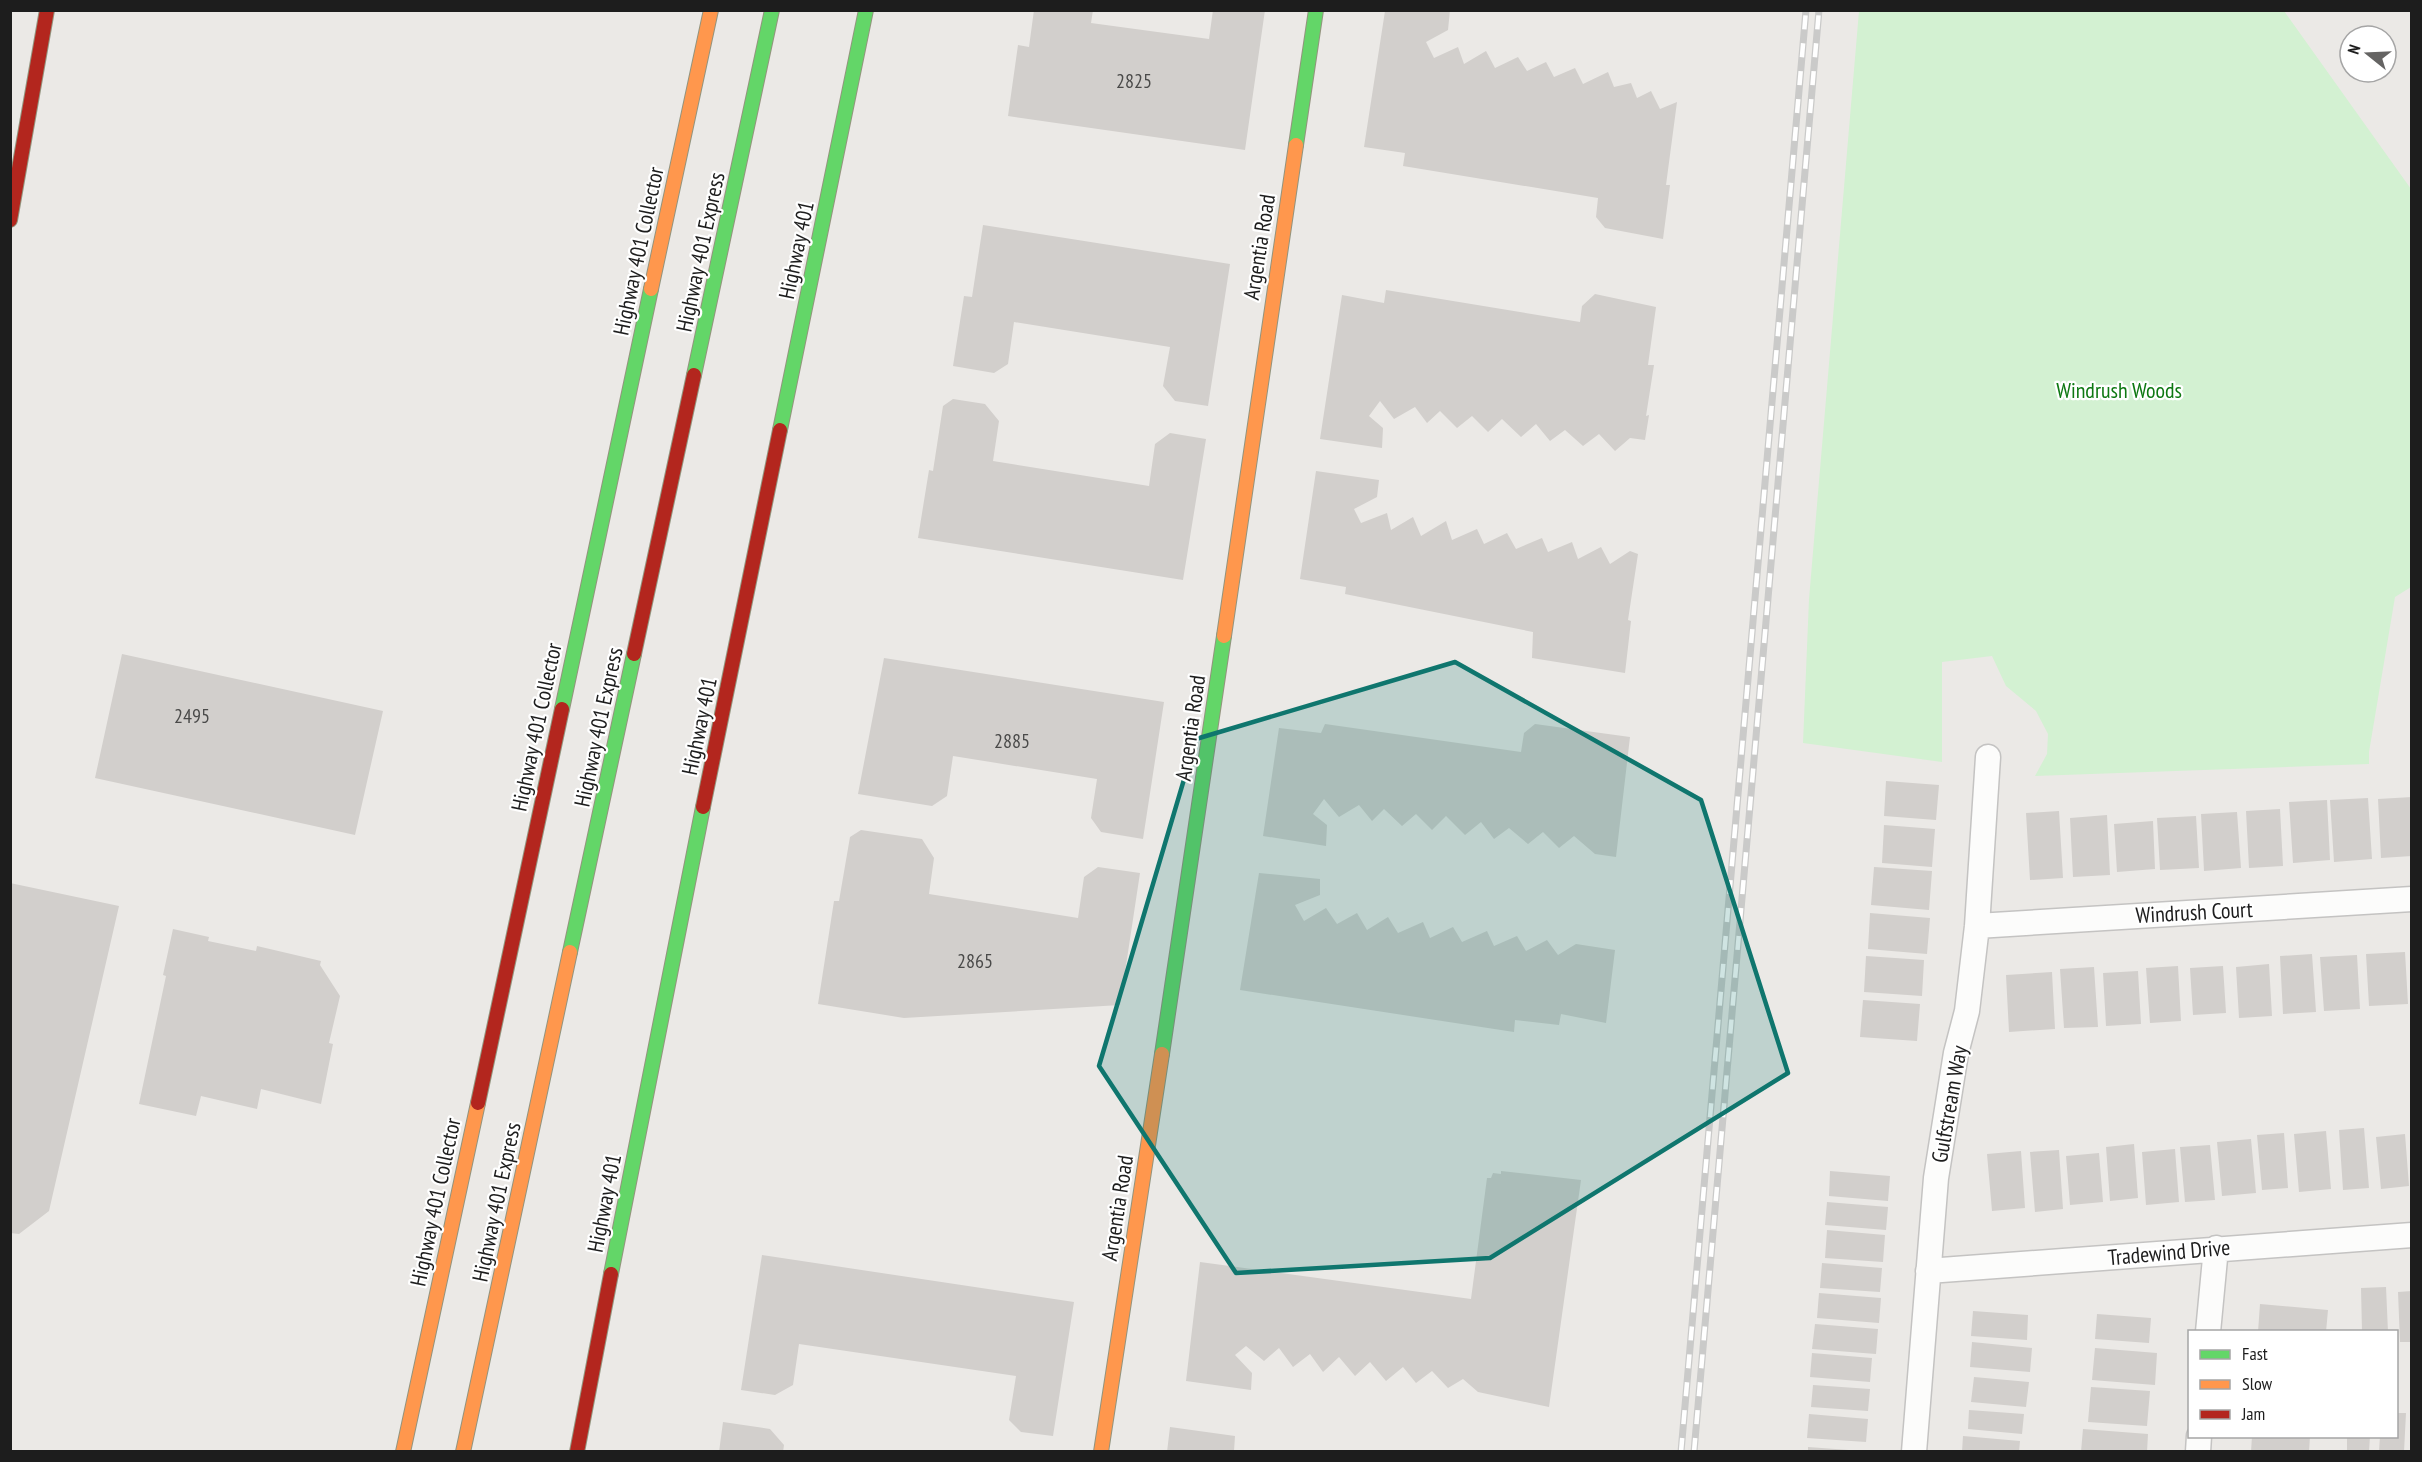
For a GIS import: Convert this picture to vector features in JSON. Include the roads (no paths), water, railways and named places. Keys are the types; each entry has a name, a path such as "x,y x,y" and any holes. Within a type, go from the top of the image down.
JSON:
{"main road":[{"path":"10,220 47,10"},
{"name":"Highway 401 Collector","path":"403,1452 711,10"},
{"name":"Highway 401 Express","path":"463,1452 772,10"},
{"name":"Highway 401","path":"577,1452 675,946 866,10"},
{"name":"Argentia Road","path":"1101,1452 1191,863 1316,10"}],"street":[{"name":"Gulfstream Way","path":"1914,1452 1936,1178 1956,1053 1967,1011 1977,926 1988,758"},
{"name":"Windrush Court","path":"1977,926 2412,899"},
{"name":"Tradewind Drive","path":"1928,1271 2412,1235"},
{"path":"2208,1330 2216,1248"}],"railway":[{"path":"1681,1452 1806,10"},
{"path":"1694,1452 1819,10"}],"park label":[{"name":"Windrush Woods","path":"2119,390"}]}
